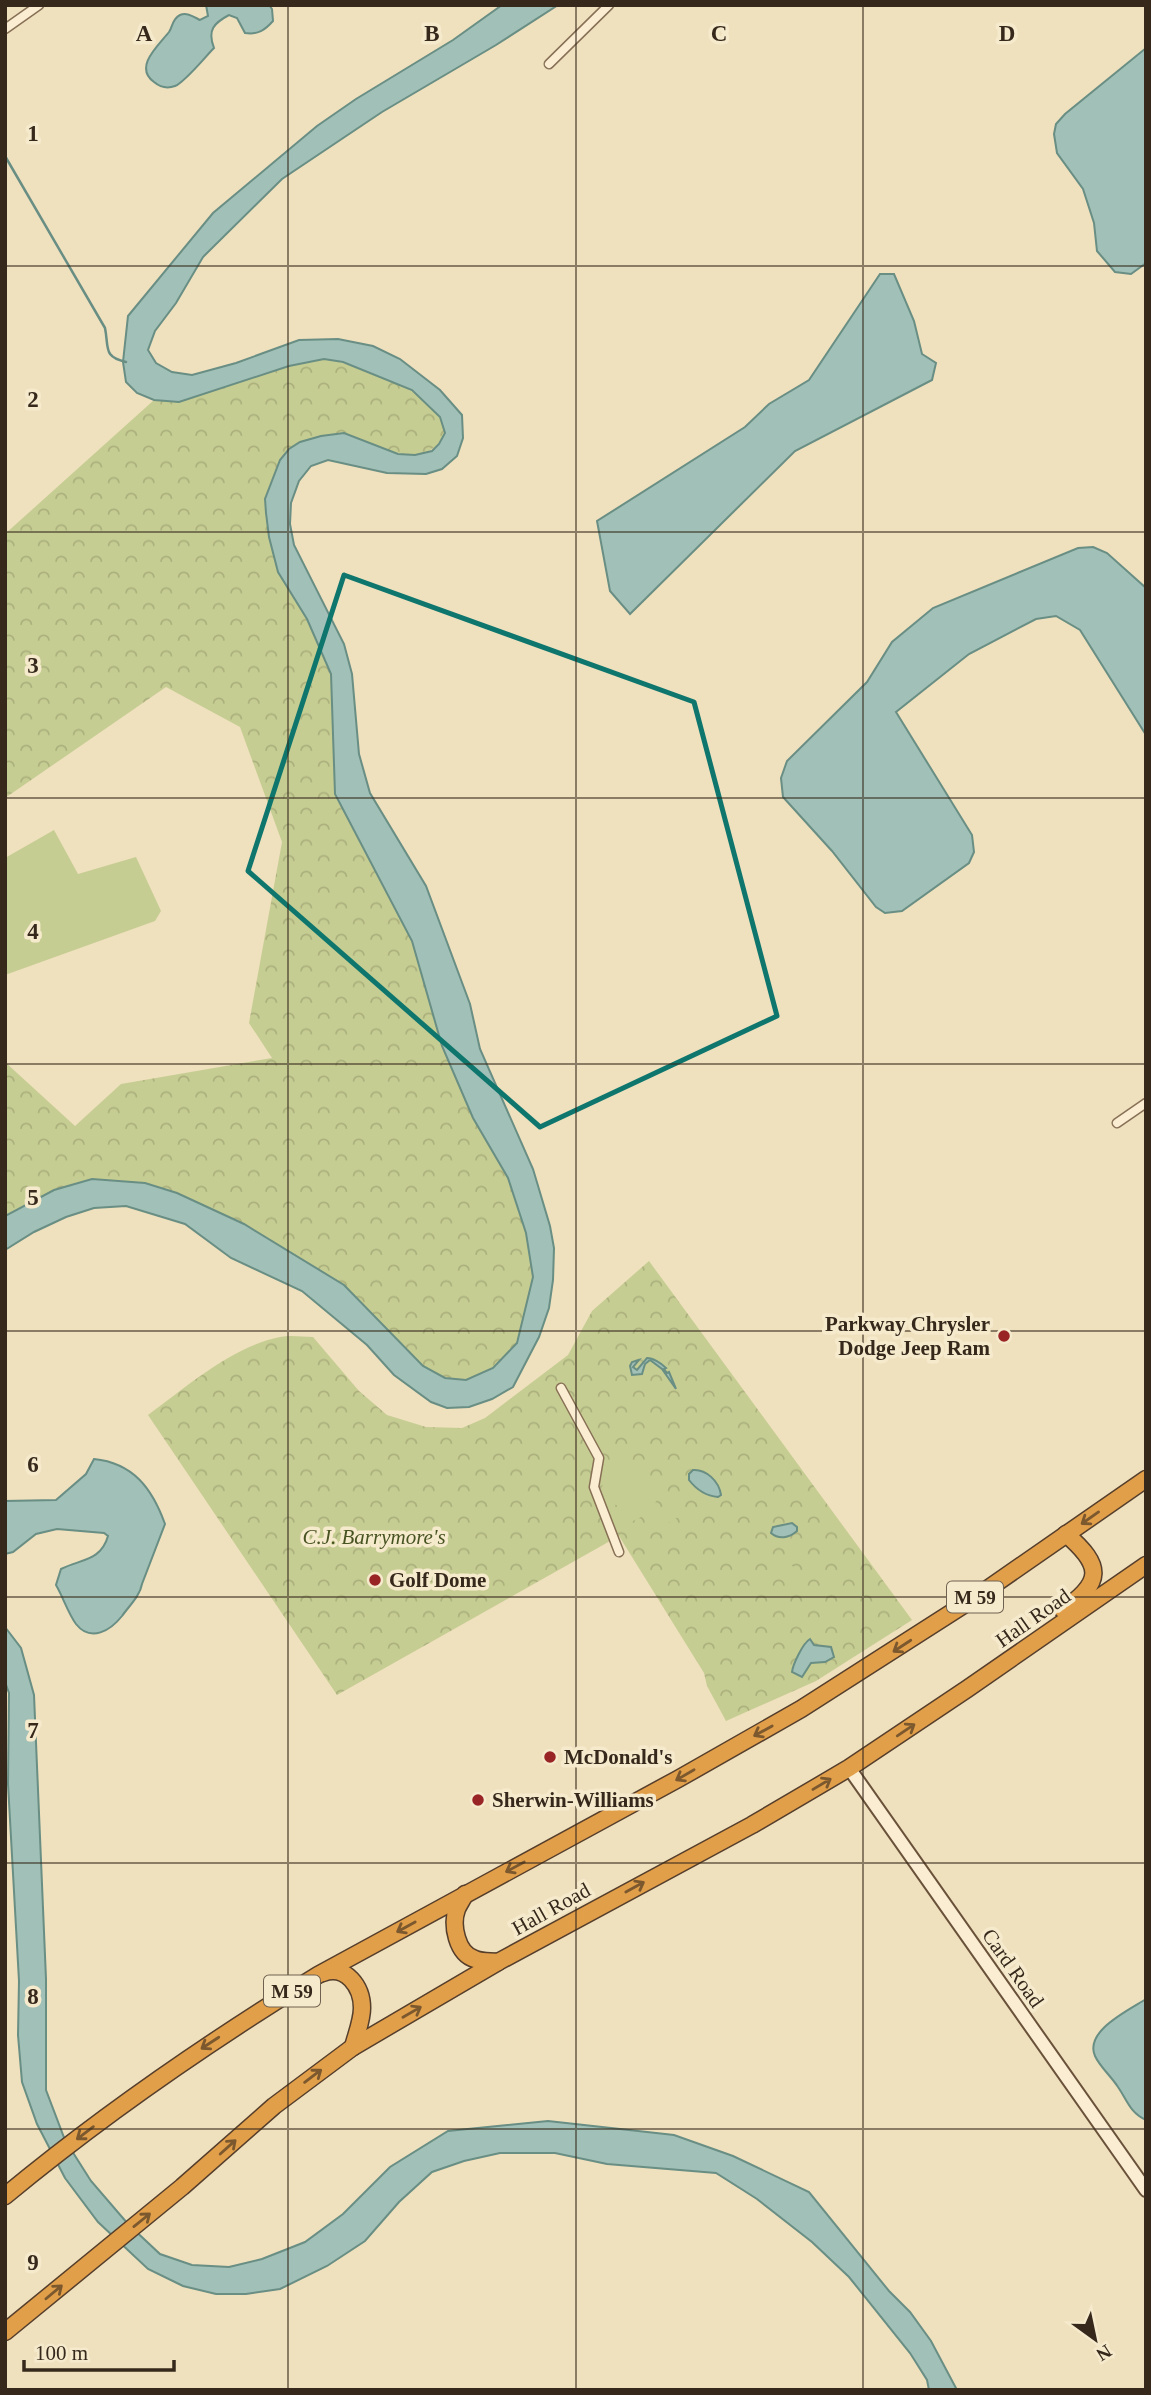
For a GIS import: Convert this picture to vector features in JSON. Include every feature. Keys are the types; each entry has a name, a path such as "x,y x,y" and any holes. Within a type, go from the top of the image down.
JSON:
{"highway":[{"name":"M 59","path":"5,2196 126,2101 193,2054 317,1975 678,1779 801,1709 930,1627 1146,1479"},
{"path":"982,1679 998,1656 1079,1599 1092,1583 1094,1573 1091,1560 1081,1546 1066,1534"},
{"name":"Hall Road","path":"5,2332 182,2188 274,2106 353,2047 498,1962 752,1825 849,1768 1146,1565"},
{"path":"465,1894 455,1919 459,1945 466,1955 474,1959 498,1962"},
{"path":"317,1975 339,1971 347,1974 356,1985 362,2011 353,2047"}],"street":[{"path":"5,29 39,5"},
{"path":"549,64 609,5"},
{"path":"1117,1123 1146,1103"},
{"path":"561,1388 599,1458 594,1487 619,1552"},
{"name":"Card Road","path":"849,1768 1146,2190"}],"highlighted area":[{"path":"344,575 694,702 777,1016 540,1127 248,871"}],"green space":[{"path":"323,359 370,371 418,395 440,417 445,433 437,445 428,452 417,455 394,452 345,434 327,435 300,442 278,572 307,619 331,674 335,794 412,941 473,1118 508,1178 527,1233 533,1277 517,1343 493,1368 466,1380 445,1379 423,1366 344,1285 244,1224 177,1193 145,1183 54,1190 5,1216 5,1062 75,1126 121,1084 272,1058 249,1023 282,842 240,727 166,687 5,798 5,534 154,400 179,402 289,366"},
{"path":"54,830 78,874 136,857 161,911 155,921 5,975 5,858"},
{"name":"C.J. Barrymore's","path":"649,1261 912,1620 816,1681 726,1721 707,1686 704,1673 619,1536 337,1695 148,1415 228,1358 262,1342 297,1336 313,1337 359,1391 387,1415 426,1427 462,1428 485,1418 568,1355 592,1311"},
{"path":"623,1464 661,1488 657,1501 649,1511 627,1523 623,1513 602,1487 607,1472"},
{"path":"680,1510 694,1517 693,1520 680,1516 656,1530 652,1528 654,1524"},
{"path":"784,1564 790,1564 795,1572 793,1578 784,1580 779,1575 779,1569"}],"water":[{"path":"206,5 269,5 273,21 261,31 245,33 237,18 229,15 213,28 211,36 214,48 184,80 169,87 156,84 146,70 150,56 177,17 188,14 200,20 208,16"},
{"path":"502,5 558,5 382,112 282,179 203,257 176,303 155,331 148,350 156,363 172,372 192,375 236,363 299,340 338,339 373,346 400,359 440,390 462,415 463,438 457,456 442,469 426,474 387,473 328,460 311,466 299,481 291,503 290,524 294,545 344,644 352,674 359,754 370,793 426,886 470,1004 480,1049 533,1169 554,1248 549,1308 539,1337 513,1387 492,1399 469,1407 447,1408 431,1402 394,1375 367,1345 302,1291 231,1258 185,1224 126,1206 94,1208 34,1232 5,1250 5,1216 54,1190 92,1179 145,1183 177,1193 244,1224 344,1285 423,1366 445,1378 466,1380 493,1368 517,1343 533,1277 526,1233 508,1178 473,1118 442,1046 412,941 335,794 331,674 307,619 278,572 266,513 265,499 280,460 289,449 300,442 344,433 398,454 415,455 432,451 439,444 445,433 440,417 412,390 343,362 324,359 289,366 179,402 154,400 137,393 126,382 123,362 128,316 213,213 317,126 453,40"},
{"path":"1146,48 1146,263 1131,274 1115,272 1097,251 1094,223 1083,189 1057,153 1054,134 1056,124 1065,114"},
{"path":"880,274 894,274 914,321 922,354 936,363 932,380 795,451 630,614 610,591 597,521 745,427 769,404 809,380"},
{"path":"1093,547 1107,553 1146,588 1146,735 1080,630 1056,616 1036,619 969,654 896,712 972,835 974,852 969,863 902,911 885,913 876,907 832,851 783,797 781,778 787,761 867,682 892,642 933,608 1078,548"},
{"path":"647,1358 666,1368 664,1369 669,1372 676,1389 662,1369 650,1360 645,1364 642,1374 632,1375 632,1362 639,1360 633,1367 637,1370"},
{"path":"94,1459 120,1466 139,1480 154,1499 165,1524 137,1597 112,1626 94,1634 82,1630 76,1624 56,1585 61,1569 95,1555 101,1550 108,1536 104,1533 57,1529 36,1534 13,1552 5,1554 5,1501 56,1500 86,1474"},
{"path":"693,1470 711,1477 718,1485 721,1495 709,1495 695,1486 689,1480 689,1474"},
{"path":"792,1523 797,1527 797,1531 791,1535 781,1537 771,1533 773,1527"},
{"path":"5,1627 21,1648 34,1695 46,1979 46,2090 65,2140 91,2181 128,2224 160,2254 192,2265 229,2267 262,2259 305,2242 343,2214 390,2167 448,2131 548,2121 674,2135 733,2156 809,2192 889,2291 910,2312 931,2341 957,2390 929,2390 927,2380 910,2353 849,2277 812,2242 757,2199 716,2173 607,2164 555,2153 500,2153 432,2172 399,2202 365,2241 327,2266 280,2289 246,2294 216,2294 183,2286 148,2269 98,2222 65,2178 37,2124 22,2082 8,1784 9,1693 5,1682"},
{"path":"810,1639 814,1645 831,1647 834,1657 825,1662 811,1663 802,1677 792,1672 799,1654"},
{"path":"1146,1999 1146,2120 1129,2106 1097,2060 1093,2047 1096,2038 1110,2022"}],"waterway":[{"path":"5,156 105,328 108,351 126,362"}],"place":[{"name":"Parkway Chrysler Dodge Jeep Ram","path":"1004,1336"},
{"name":"Golf Dome","path":"375,1580"},
{"name":"McDonald's","path":"550,1757"},
{"name":"Sherwin-Williams","path":"478,1800"}]}
